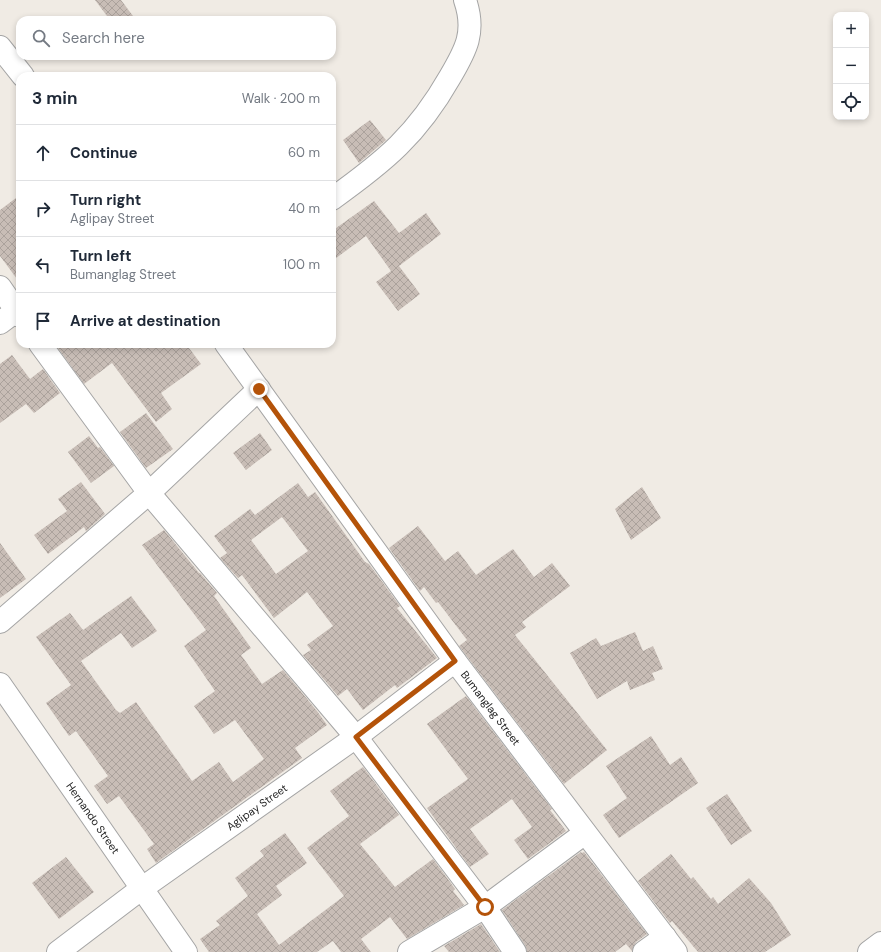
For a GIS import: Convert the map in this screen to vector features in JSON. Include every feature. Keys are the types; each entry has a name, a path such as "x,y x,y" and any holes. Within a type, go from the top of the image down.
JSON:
{"street":[{"path":"336,196 375,168 403,142 421,123 437,100 464,52 468,39 471,24 465,0"},
{"path":"0,47 20,72"},
{"path":"0,287 14,315"},
{"path":"43,348 149,493 356,737 485,907 515,952"},
{"name":"Bumanglag Street","path":"229,348 455,661 671,945"},
{"path":"0,622 149,493 259,389"},
{"name":"Aglipay Street","path":"58,952 141,889 356,737 455,661"},
{"name":"Hernando Street","path":"0,684 186,952"},
{"path":"409,952 485,907 585,833"},
{"path":"869,952 881,943"},
{"path":"644,952 671,945"}],"building":[{"path":"95,0 121,0 133,16 107,16"},
{"path":"370,120 386,140 359,163 343,140"},
{"path":"16,198 16,278 0,256 0,210"},
{"path":"374,201 399,233 426,213 441,234 399,266 420,294 398,311 376,282 391,271 366,236 336,258 336,228"},
{"path":"58,348 189,348 201,364 161,393 172,409 156,422 112,363 84,384"},
{"path":"12,355 30,379 43,369 60,393 34,413 26,404 0,423 0,364"},
{"path":"146,413 173,449 146,468 120,432"},
{"path":"260,433 272,450 246,470 233,453"},
{"path":"89,436 98,448 100,447 114,466 91,483 68,452"},
{"path":"81,482 105,514 86,531 84,527 48,554 34,535 67,511 58,499"},
{"path":"298,483 308,497 315,492 365,562 369,564 400,606 397,608 437,658 397,688 395,685 363,710 347,689 338,696 303,655 311,650 307,645 333,626 307,592 274,618 242,575 238,578 220,558 227,553 214,536 250,509 255,515","holes":["282,517 308,551 276,574 251,540"]},
{"path":"642,487 661,518 631,540 615,509"},
{"path":"418,526 445,561 458,551 476,575 513,549 534,577 552,563 570,586 522,622 526,627 515,635 607,750 564,784 459,646 467,640 438,602 436,603 424,587 420,591 389,548"},
{"path":"164,530 217,593 214,596 251,648 241,655 262,684 283,670 327,725 295,748 302,758 156,863 147,849 154,844 119,796 107,804 94,786 108,776 76,731 69,736 46,703 71,685 36,637 70,613 83,630 131,596 157,631 132,648 121,633 81,661 116,710 120,713 136,702 192,781 219,762 233,782 264,759 235,720 214,734 194,706 215,691 184,646 206,630 142,545"},
{"path":"0,543 26,579 0,598"},
{"path":"635,632 643,651 653,646 663,669 652,673 655,680 630,690 627,681 597,699 570,653 596,638 601,646"},
{"path":"466,696 552,809 550,810 566,831 528,859 514,840 532,827 512,799 470,829 489,854 470,867 427,808 468,779 427,724"},
{"path":"651,736 670,765 681,757 698,783 619,838 603,815 627,798 606,766"},
{"path":"363,767 399,815 360,844 395,887 433,859 455,889 453,891 464,905 407,939 390,917 361,939 371,952 341,952 333,941 317,952 209,952 200,939 220,925 216,921 248,896 235,878 264,856 260,851 285,833 307,863 276,886 282,895 257,914 279,945 344,896 307,848 349,816 330,791"},
{"path":"727,794 752,831 731,845 706,808"},
{"path":"581,852 584,852 647,934 636,942 632,951 626,944 615,952 527,952 525,945 502,910"},
{"path":"671,854 691,879 693,877 711,899 713,897 718,904 749,878 771,903 791,935 765,952 698,952 672,921 670,923 638,881"},
{"path":"66,857 94,892 59,919 32,883"},
{"path":"481,924 500,952 449,952 444,946"}],"route":[{"path":"259,389 455,661 356,737 485,907"}]}
